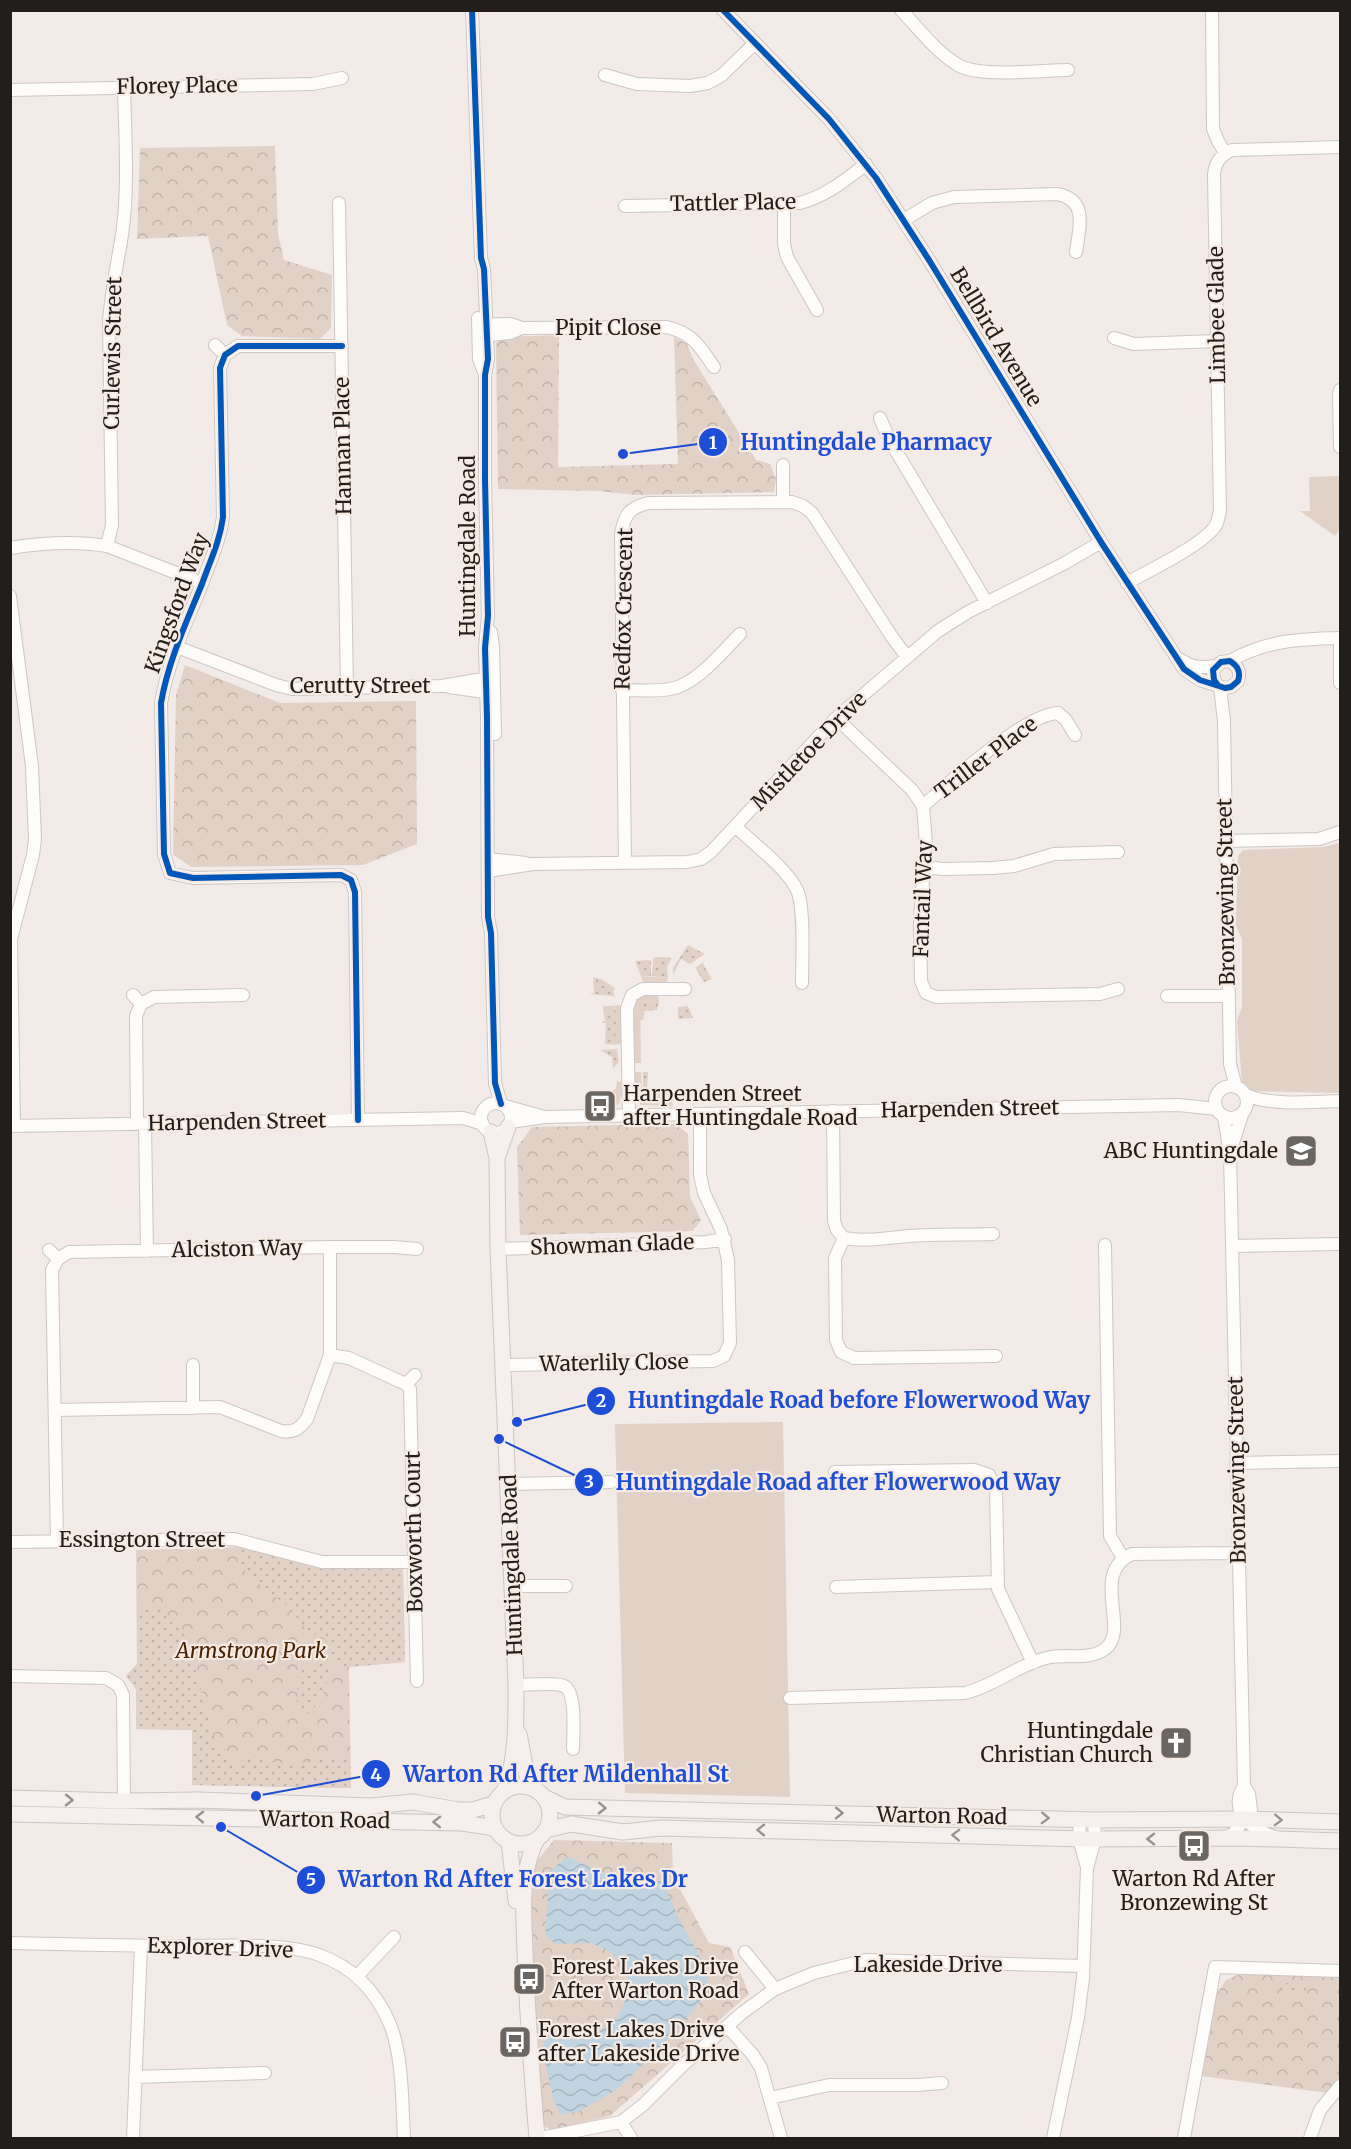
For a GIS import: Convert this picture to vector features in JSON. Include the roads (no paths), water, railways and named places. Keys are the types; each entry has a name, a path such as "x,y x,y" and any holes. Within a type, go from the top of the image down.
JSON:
{"main road":[{"name":"Huntingdale Road","path":"497,1158 509,1124"},
{"name":"Huntingdale Road","path":"487,1128 497,1158 498,1249 516,1686 516,1719 509,1778 505,1789"},
{"name":"Huntingdale Road","path":"516,1719 529,1786"},
{"path":"529,1786 513,1786 505,1789 493,1804 491,1812 495,1828 509,1842 516,1896 519,2008 529,2139"},
{"name":"Warton Road","path":"529,1786 565,1807 1087,1820 1245,1819 1341,1822"},
{"name":"Warton Road","path":"10,1798 198,1800 371,1806 413,1802 458,1810 473,1810 493,1804"},
{"path":"539,2139 526,2007 524,1897 525,1871 550,1814 546,1798"},
{"name":"Warton Road","path":"10,1814 462,1823 495,1828"},
{"name":"Warton Road","path":"509,1842 528,1843 564,1825 581,1824 623,1832 671,1828 1087,1839 1224,1838 1341,1841"}],"street":[{"name":"Huntingdale Road","path":"472,10 481,258 477,271 488,359 485,375 485,479 488,616 493,646 490,693 494,916 491,933 495,1106"},
{"path":"901,10 946,57 960,67 978,72 1068,70"},
{"path":"1212,10 1214,129 1225,153 1236,150 1341,147"},
{"name":"Bellbird Avenue","path":"726,12 754,44 829,119 866,164 904,220 1103,546 1175,656 1191,675 1218,685"},
{"path":"605,75 637,84 690,86 708,83 722,75 754,44"},
{"name":"Florey Place","path":"10,90 313,84 342,78"},
{"name":"Curlewis Street","path":"107,546 112,525 109,322 110,297 122,235 124,206 124,87"},
{"name":"Limbee Glade","path":"1130,587 1152,577 1160,567 1207,535 1216,524 1220,511 1214,175 1217,162 1225,153"},
{"name":"Tattler Place","path":"626,206 800,203 814,200 831,191 866,164"},
{"path":"904,220 932,203 954,197 1057,194 1074,201 1080,218 1076,252"},
{"name":"Hannan Place","path":"339,203 347,689"},
{"path":"784,204 784,244 787,257 817,310"},
{"name":"Pipit Close","path":"483,330 510,333 522,328 667,327 684,331 693,338 714,367"},
{"path":"1114,338 1134,344 1217,341"},
{"path":"215,345 225,356 238,346 342,346"},
{"name":"Kingsford Way","path":"225,356 220,368 223,517 220,538 177,647 165,681 161,703 164,854 167,876 193,878 341,875 351,880 355,892 358,1120"},
{"path":"1341,390 1339,395 1341,447"},
{"path":"880,418 890,441 987,603"},
{"path":"783,465 783,501"},
{"name":"Redfox Crescent","path":"625,863 621,533 624,518 635,507 648,503 783,501 803,506 812,513 907,657"},
{"path":"10,548 33,545 107,546 202,583"},
{"name":"Mistletoe Drive","path":"492,865 687,862 701,859 736,827 836,718 938,631 987,603 1103,546"},
{"path":"10,596 15,661 32,766 35,839 11,939 12,1126"},
{"path":"622,690 669,690 683,686 740,634"},
{"path":"1262,648 1240,672 1235,685 1225,688 1218,685 1213,674 1216,666 1251,650 1290,639 1340,638 1341,683"},
{"name":"Cerutty Street","path":"177,647 292,689 442,686 490,678"},
{"path":"1175,656 1193,667 1216,666"},
{"path":"1230,661 1240,672"},
{"name":"Bronzewing Street","path":"1218,685 1224,720 1230,1064 1227,1099 1244,1786 1252,1805 1245,1819"},
{"name":"Bronzewing Street","path":"1224,720 1235,685"},
{"name":"Cerutty Street","path":"442,686 490,693"},
{"name":"Triller Place","path":"924,806 1001,742 1047,714 1058,713 1066,720 1075,735"},
{"path":"836,718 912,790 924,806"},
{"name":"Fantail Way","path":"924,806 926,844 920,917 921,981 926,993 936,998 1100,994 1118,989"},
{"path":"736,827 789,876 797,890 801,904 802,983"},
{"path":"1225,841 1319,839 1341,832"},
{"path":"924,867 993,868 1014,866 1054,854 1118,852"},
{"path":"629,1115 627,1008 632,995 643,989 685,989"},
{"path":"147,1251 137,999 243,995"},
{"path":"1167,996 1228,996"},
{"name":"Harpenden Street","path":"463,1118 500,1132 509,1124 545,1117 1179,1105 1251,1098 1280,1102 1341,1101"},
{"path":"1227,1099 1247,1100 1244,1113"},
{"name":"Harpenden Street","path":"1227,1099 1235,1118 1280,1102"},
{"path":"487,1128 482,1116 495,1106 510,1113 509,1124"},
{"name":"Harpenden Street","path":"12,1126 463,1118 495,1106 545,1117"},
{"path":"833,1112 834,1221 843,1238"},
{"name":"Bronzewing Street","path":"1230,1153 1244,1113"},
{"path":"700,1114 700,1175 704,1193 725,1239 728,1260 730,1343 724,1356 732,1366"},
{"path":"843,1238 886,1239 910,1236 993,1234"},
{"path":"843,1238 835,1258 836,1340 841,1352 854,1358 996,1356"},
{"name":"Showman Glade","path":"498,1249 706,1242 725,1239"},
{"path":"1232,1246 1341,1244"},
{"path":"1105,1245 1110,1536 1123,1558"},
{"path":"55,1410 220,1407 282,1431 291,1432 300,1428 307,1419 330,1355 330,1247"},
{"name":"Alciston Way","path":"57,1540 53,1255 69,1252 330,1247 417,1249"},
{"name":"Boxworth Court","path":"330,1355 349,1358 411,1380 417,1681"},
{"name":"Waterlily Close","path":"503,1365 713,1361 724,1356"},
{"path":"193,1365 193,1408"},
{"path":"1236,1463 1341,1461"},
{"path":"835,1472 975,1470 989,1475 996,1489 997,1582 1000,1595 1033,1663"},
{"path":"508,1484 611,1482"},
{"name":"Essington Street","path":"10,1542 234,1539 322,1562 415,1562"},
{"path":"790,1698 965,1694 1033,1663 1058,1655 1092,1655 1107,1648 1113,1634 1112,1577 1116,1565 1123,1558 1132,1554 1239,1553"},
{"path":"836,1587 997,1582"},
{"path":"513,1586 566,1586"},
{"path":"10,1676 106,1678 117,1685 123,1695 124,1801"},
{"path":"516,1686 561,1685 568,1689 572,1699 573,1749"},
{"path":"1224,1838 1234,1833 1245,1819 1258,1831 1293,1840"},
{"path":"1053,2139 1078,2018 1083,1966 1087,1820"},
{"path":"357,1976 394,1937"},
{"name":"Explorer Drive","path":"10,1943 301,1949 336,1962 357,1976 382,2008 395,2038 404,2139"},
{"path":"133,2139 141,1946"},
{"path":"745,1952 775,1989"},
{"name":"Lakeside Drive","path":"539,2139 621,2122 644,2105 683,2065 742,2013 775,1989 814,1973 866,1960 1083,1966"},
{"path":"1184,2139 1215,1967 1341,1971"},
{"path":"727,2026 753,2055 760,2067 781,2139"},
{"path":"135,2077 265,2073"},
{"path":"770,2098 829,2085 942,2083"},
{"path":"1310,2139 1320,2110 1341,2086"},
{"path":"621,2122 631,2139"}],"water":[{"path":"567,1857 602,1873 617,1877 663,1882 680,1921 701,1959 708,1979 703,1998 672,2035 619,2088 578,2112 560,2114 553,2098 542,2047 550,2031 572,2037 595,2035 618,2017 628,1994 626,1970 611,1952 592,1943 555,1944 545,1935 550,1871"}],"place":[{"name":"Huntingdale Pharmacy","path":"623,454"},
{"name":"Harpenden Street after Huntingdale Road","path":"600,1106"},
{"name":"ABC Huntingdale","path":"1301,1151"},
{"name":"Huntingdale Road before Flowerwood Way","path":"517,1422"},
{"name":"Huntingdale Road after Flowerwood Way","path":"499,1439"},
{"name":"Huntingdale Christian Church","path":"1176,1743"},
{"name":"Warton Rd After Mildenhall St","path":"256,1796"},
{"name":"Warton Rd After Forest Lakes Dr","path":"221,1827"},
{"name":"Warton Rd After Bronzewing St","path":"1194,1846"},
{"name":"Forest Lakes Drive After Warton Road","path":"529,1979"},
{"name":"Forest Lakes Drive after Lakeside Drive","path":"515,2042"}],"park label":[{"name":"Armstrong Park","path":"251,1651"}]}
